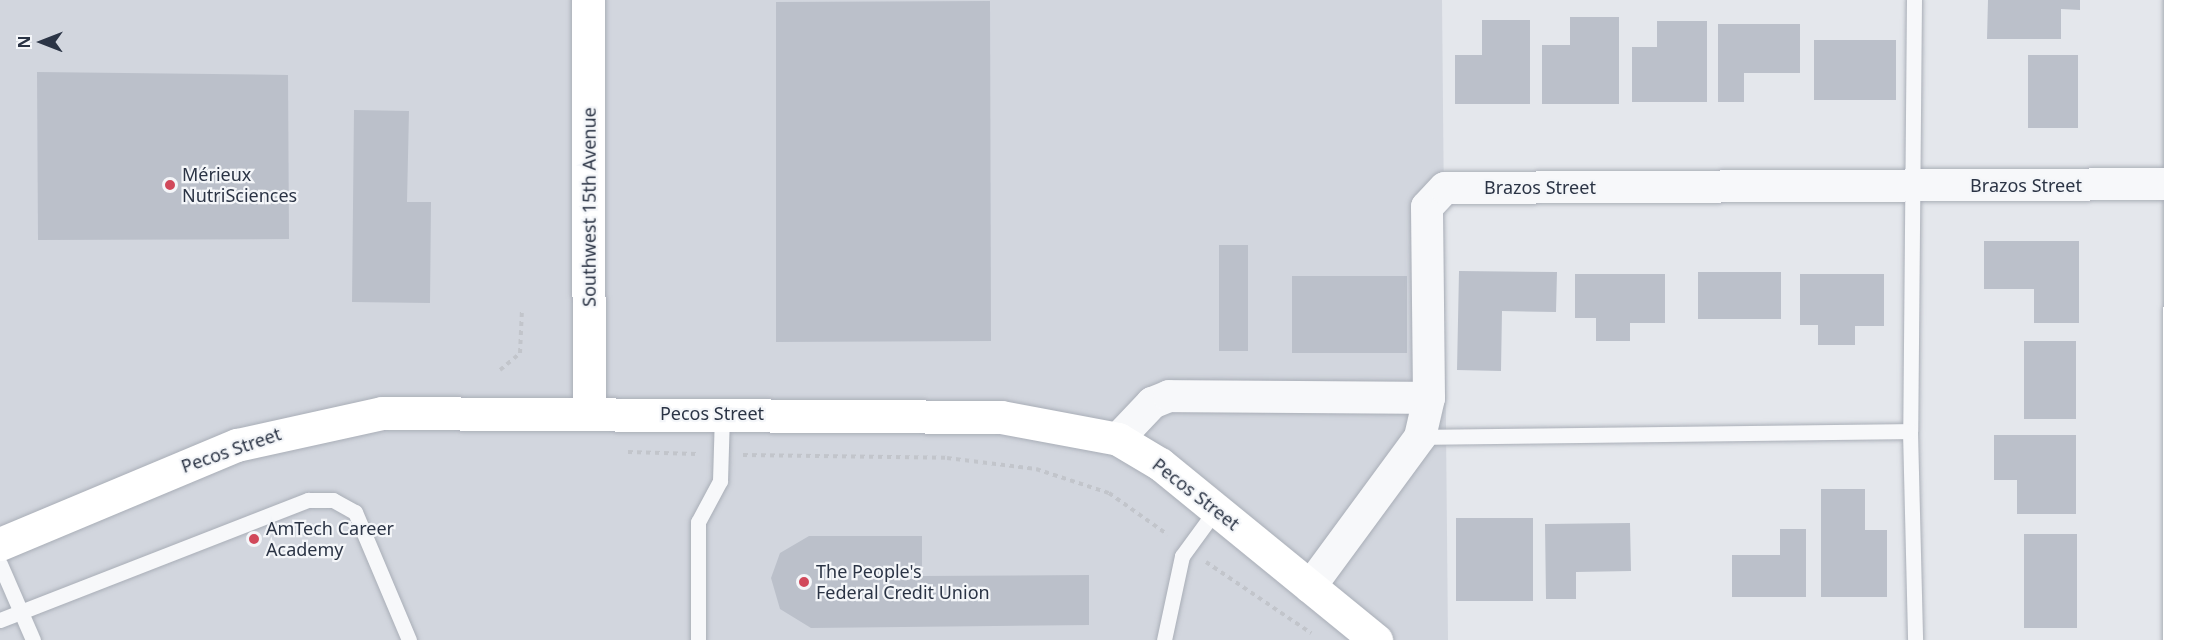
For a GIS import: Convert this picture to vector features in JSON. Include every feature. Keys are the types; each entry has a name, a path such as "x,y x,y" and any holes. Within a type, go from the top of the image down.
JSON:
{"street":[{"name":"Southwest 15th Avenue","path":"588,0 589,413"},
{"path":"2179,640 2180,0"},
{"name":"Brazos Street","path":"1420,437 1429,398 1427,207 1445,188 2180,183"},
{"path":"1118,439 1152,402 1169,396 1429,398"},
{"name":"Pecos Street","path":"0,544 180,467 286,431 382,413 722,413 1001,417 1118,439 1217,508 1376,640"},
{"path":"1310,586 1420,437"}],"lane":[{"path":"1914,0 1916,186 1910,431 1914,640"},
{"path":"698,640 698,522 720,481 722,413"},
{"path":"1420,437 1910,431"},
{"path":"0,620 308,500 333,500 355,512 409,640"},
{"path":"1164,640 1165,616 1187,549 1217,508"},
{"path":"0,564 33,640"}],"path":[{"path":"500,370 520,353 522,309"},
{"path":"628,452 947,458 1036,469 1109,494 1315,635"}],"shaded area":[{"path":"0,0 1442,0 1448,640 0,640"}],"building":[{"path":"1988,0 2080,0 2080,10 2061,9 2061,39 1987,39"},
{"path":"990,1 991,341 776,342 776,2"},
{"path":"1570,17 1619,17 1619,104 1542,104 1542,45 1570,45"},
{"path":"1482,20 1530,20 1530,104 1455,104 1455,55 1482,55"},
{"path":"1657,21 1707,21 1707,102 1632,102 1632,47 1657,47"},
{"path":"1718,24 1800,24 1800,73 1744,73 1744,102 1718,102"},
{"path":"1814,40 1896,40 1896,100 1814,100"},
{"path":"2028,55 2078,55 2078,128 2028,128"},
{"path":"37,72 288,75 289,239 38,240"},
{"path":"354,110 409,111 407,202 431,202 430,303 352,302"},
{"path":"1984,241 2079,241 2079,323 2034,323 2034,289 1984,289"},
{"path":"1219,245 1248,245 1248,351 1219,351"},
{"path":"1459,271 1557,272 1556,312 1502,311 1501,371 1457,370"},
{"path":"1698,272 1781,272 1781,319 1698,319"},
{"path":"1575,274 1665,274 1665,323 1630,323 1630,341 1596,341 1596,318 1575,318"},
{"path":"1800,274 1884,274 1884,326 1855,326 1855,345 1818,345 1818,325 1800,325"},
{"path":"1292,276 1407,276 1407,353 1292,353"},
{"path":"2024,341 2076,341 2076,419 2024,419"},
{"path":"1994,435 2076,435 2076,514 2017,514 2017,480 1994,480"},
{"path":"1821,489 1865,489 1865,530 1887,530 1887,597 1821,597"},
{"path":"1456,518 1533,518 1533,601 1456,601"},
{"path":"1630,523 1631,571 1576,572 1576,599 1546,599 1545,524"},
{"path":"1780,529 1806,529 1806,597 1732,597 1732,555 1780,555"},
{"path":"2024,534 2077,534 2077,628 2024,628"},
{"path":"809,536 922,536 922,576 1089,575 1089,625 811,628 780,609 771,578 780,553"}],"place":[{"name":"Mérieux NutriSciences","path":"170,185"},
{"name":"AmTech Career Academy","path":"254,539"},
{"name":"The People's Federal Credit Union","path":"804,582"}]}
